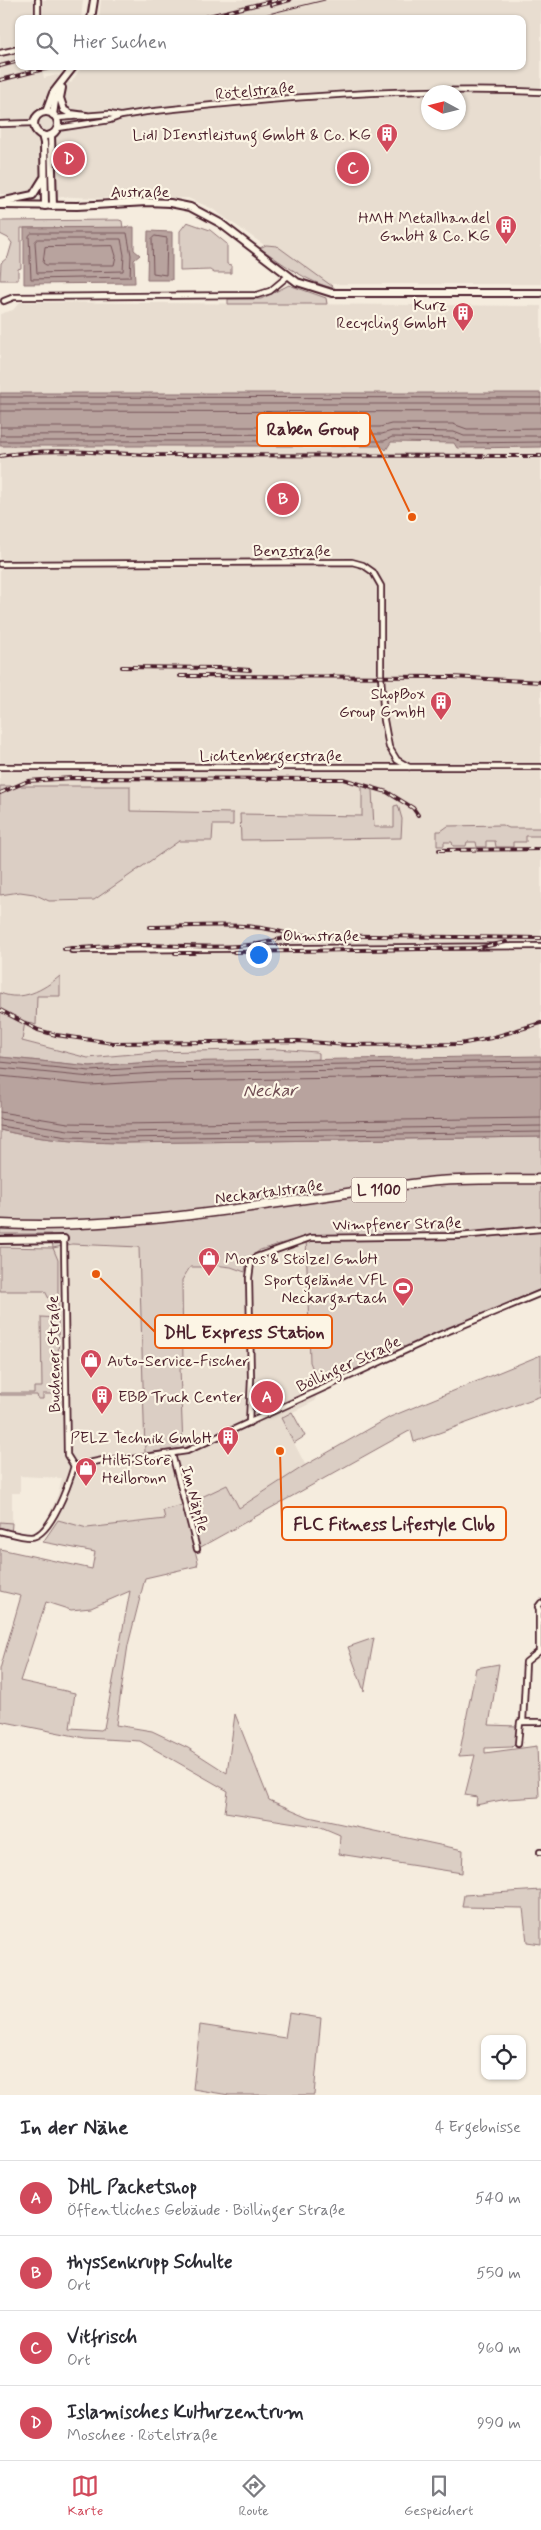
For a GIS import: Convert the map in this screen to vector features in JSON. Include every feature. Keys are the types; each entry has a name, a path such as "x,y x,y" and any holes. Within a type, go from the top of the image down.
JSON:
{"main road":[{"path":"92,15 94,0"},
{"path":"63,85 53,94 46,112 37,117 35,123 37,132 42,135 51,135 58,128 55,117 55,101 72,70"},
{"path":"63,85 60,98 64,110 71,114 86,116"},
{"path":"46,112 55,117"},
{"path":"42,135 45,206"},
{"path":"51,135 53,206"},
{"path":"0,204 33,196 45,175"},
{"name":"Austraße","path":"0,204 53,206 147,202 170,203 190,207 220,223 288,276 311,288 332,292 541,292"},
{"name":"Neckartalstraße","path":"0,1224 36,1225 133,1221 244,1209 429,1182 541,1179"},
{"path":"0,1240 64,1239"}],"street":[{"path":"38,0 38,15"},
{"path":"0,54 15,50"},
{"name":"Rötelstraße","path":"58,128 110,120 121,116 175,109 368,94 541,92"},
{"name":"Rötelstraße","path":"55,117 109,114 121,116"},
{"path":"0,124 35,123"},
{"path":"4,301 14,297 257,295 270,291 288,276"},
{"name":"Benzstraße","path":"0,564 352,562 363,565 374,572 381,586 381,676 388,747 397,760 409,768"},
{"name":"Lichtenbergerstraße","path":"0,767 541,767"},
{"name":"Ohmstraße","path":"72,950 541,946"},
{"name":"Wimpfener Straße","path":"249,1423 251,1379 249,1278 251,1263 256,1257 310,1238 459,1236 541,1229"},
{"name":"Buchener Straße","path":"64,1239 66,1445 68,1460 74,1466"},
{"name":"Böllinger Straße","path":"74,1466 108,1459 187,1451 439,1335 541,1293"},
{"name":"Im Näpfle","path":"172,1454 197,1549"},
{"path":"0,1531 31,1537 40,1534 48,1525 64,1494 74,1466"},
{"path":"523,1722 526,1662 540,1650 541,1603"},
{"path":"518,1744 520,1722 541,1722"}],"shaded area":[{"path":"0,0 83,0 81,15 15,15 15,70 54,70 43,73 44,78 57,75 71,83 79,70 526,70 526,15 99,15 101,0 541,0 541,284 327,284 313,279 211,208 188,198 99,198 0,194"},
{"path":"0,221 122,221 123,228 21,228 21,268 18,269 18,280 0,280 1,263 8,257 12,243 8,238 0,234"},
{"path":"187,222 210,230 227,244 227,264 231,265 231,273 214,273 210,270 180,271 180,231"},
{"path":"266,245 277,246 336,289 315,282 287,267 260,248"},
{"path":"289,285 326,298 327,304 228,304 228,299 261,299"},
{"path":"20,302 541,306 541,393 0,393 0,314 13,310"},
{"path":"391,442 454,443 457,448 541,447 541,1056 319,1059 319,1053 155,1052 88,1058 22,1041 0,1026 0,446 381,446 386,449"},
{"path":"0,786 130,786 130,811 233,813 233,825 213,825 212,841 179,841 94,900 49,901 34,894 20,892 0,895"},
{"path":"362,786 372,790 374,827 394,827 394,806 398,805 402,819 401,838 241,840 240,814 362,816"},
{"path":"502,825 509,828 541,828 541,836 526,836 526,842 513,842 513,847 496,847 495,841 486,841 486,847 477,847 476,842 467,842 466,846 453,846 452,842 444,842 444,846 437,846 437,831 441,831 448,826"},
{"path":"60,976 60,996 37,996 36,1025 25,1021 22,1041 88,1058 155,1052 277,1049 316,1052 319,1053 319,1059 156,1062 90,1066 0,1057 0,993 16,996 32,993 47,986"},
{"path":"0,1130 60,1140 120,1143 541,1137 541,1289 319,1385 310,1362 306,1236 260,1250 247,1260 245,1272 231,1267 205,1264 204,1267 190,1267 182,1280 183,1367 180,1368 183,1448 145,1453 139,1247 72,1244 53,1248 51,1234 0,1234"},
{"path":"307,1243 310,1362 319,1385 315,1401 281,1418 306,1466 238,1508 227,1485 187,1504 163,1510 166,1519 87,1528 58,1520 50,1513 62,1478 20,1476 20,1493 12,1493 12,1523 0,1522 0,1247 53,1248 72,1244 149,1247 210,1265 231,1267 245,1272 262,1257"},
{"path":"0,1247 53,1248 58,1260 58,1311 55,1311 45,1291 0,1291"},
{"path":"41,1317 58,1318 59,1394 43,1394 43,1399 38,1399 37,1395 0,1395 0,1393 34,1393 34,1387 42,1387"},
{"path":"541,1355 541,1396 414,1442 411,1430 199,1548 187,1504 227,1485 239,1508 304,1466 390,1417"},
{"path":"292,1412 305,1436 294,1443 281,1418"},
{"path":"183,1505 198,1562 197,1566 145,1578 128,1645 116,1725 152,1731 188,1748 227,1773 235,1714 269,1800 309,1817 463,1850 462,1873 339,1854 340,1835 321,1827 225,1812 228,1791 140,1741 85,1738 0,1721 0,1669 21,1596 0,1591 0,1549 92,1569 95,1552 43,1542 58,1520 87,1528 165,1519 163,1510","holes":["130,1591 104,1728 101,1730 70,1728 75,1693 20,1681 46,1602 71,1610 91,1608"]},
{"path":"0,1522 12,1523 11,1537 0,1535"},
{"path":"374,1638 364,1691 348,1647"},
{"path":"499,1664 489,1725 517,1726 516,1743 512,1747 485,1748 485,1753 537,1746 539,1797 507,1799 476,1805 477,1797 465,1795 475,1755 459,1756 476,1668"},
{"path":"541,1890 541,1944 527,1942 523,1908 462,1907 464,1895"},
{"path":"289,2013 321,2018 314,2095 229,2095 193,2089 200,2025 285,2038"}],"water":[{"path":"134,227 134,250 140,255 134,260 135,283 24,284 24,228"},
{"path":"148,231 172,232 172,280 147,280"},
{"path":"0,393 541,393 541,447 457,448 454,443 391,442 386,450 381,446 0,446"},
{"name":"Neckar","path":"541,1056 541,1137 120,1143 60,1140 0,1130 0,1057 90,1066 156,1062"}],"tram line":[{"path":"264,15 325,0"}],"railway":[{"path":"213,15 276,0"},
{"path":"271,5 290,0"},
{"path":"0,66 15,62"},
{"path":"0,80 40,70"},
{"path":"0,456 56,451 148,455 541,456"},
{"path":"122,667 250,670"},
{"path":"180,676 452,677 541,682"},
{"path":"0,793 28,781 72,778 343,779 387,792 413,808 418,815"},
{"path":"439,850 541,849"},
{"path":"150,927 240,926 275,930 292,935"},
{"path":"64,949 131,945 236,946 274,941 292,935 541,938"},
{"path":"234,952 478,948 506,942"},
{"path":"175,953 194,953"},
{"path":"0,1010 38,1030 56,1035 113,1043 298,1041 347,1045 460,1044 491,1038 541,1023"}],"place":[{"name":"Lidl DIenstleistung GmbH & Co. KG","path":"387,153"},
{"name":"Islamisches Kulturzentrum","path":"69,159"},
{"name":"Vitfrisch","path":"353,168"},
{"name":"HMH Metallhandel GmbH & Co. KG","path":"506,245"},
{"name":"Kurz Recycling GmbH","path":"463,332"},
{"name":"thyssenkrupp Schulte","path":"283,499"},
{"name":"Raben Group","path":"412,517"},
{"name":"ShopBox Group GmbH","path":"441,721"},
{"name":"DHL Express Station","path":"96,1274"},
{"name":"Moros & Stölzel GmbH","path":"209,1277"},
{"name":"Sportgelände VFL Neckargartach","path":"403,1307"},
{"name":"Auto-Service-Fischer","path":"91,1379"},
{"name":"DHL Packetshop","path":"267,1397"},
{"name":"EBB Truck Center","path":"102,1415"},
{"name":"FLC Fitness Lifestyle Club","path":"280,1451"},
{"name":"PELZ Technik GmbH","path":"228,1456"},
{"name":"Hilti Store Heilbronn","path":"86,1487"}]}
